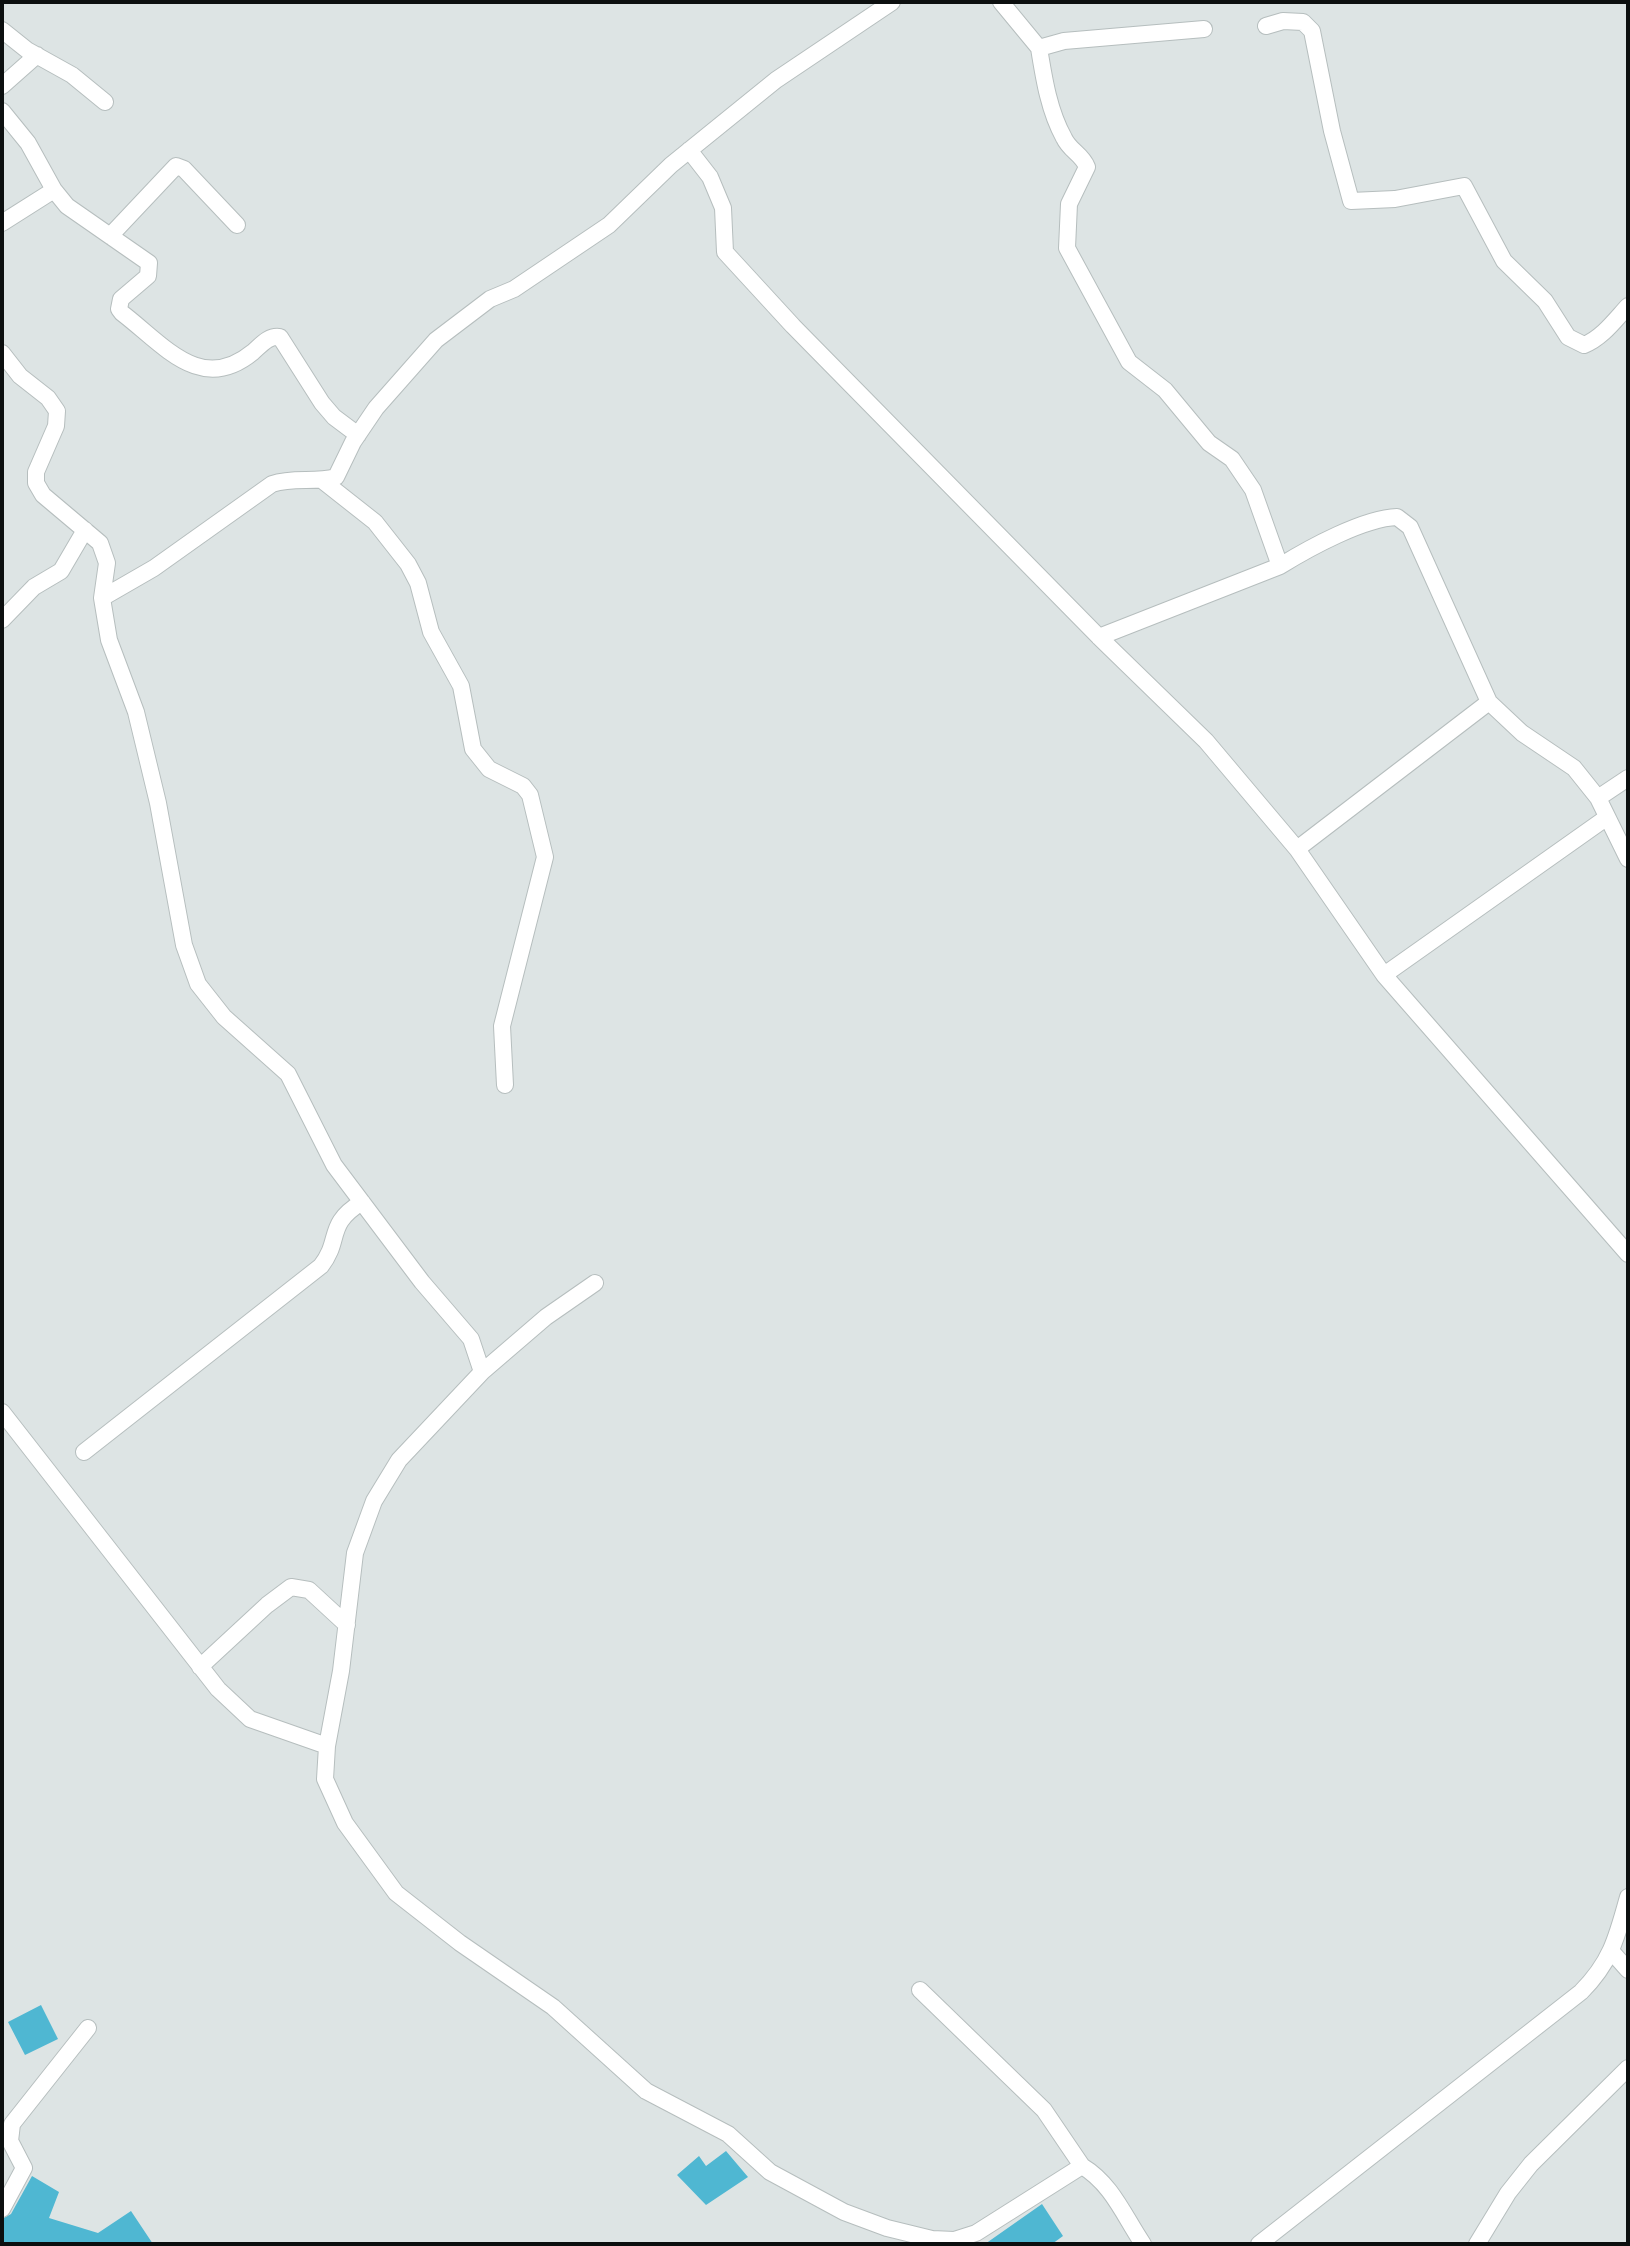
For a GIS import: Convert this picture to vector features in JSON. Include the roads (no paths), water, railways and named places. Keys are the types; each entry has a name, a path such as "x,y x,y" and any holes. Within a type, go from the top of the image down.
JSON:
{"street":[{"path":"102,598 154,568 272,484 289,479 323,481 336,477 376,408 436,340 490,299 514,289 609,225 689,150 804,59 892,2"},
{"path":"1001,2 1040,48 1049,100 1063,136 1069,148 1084,158 1087,167 1069,204 1068,248 1129,362 1165,390 1209,443 1232,458 1253,490 1280,566"},
{"path":"1266,26 1283,21 1303,22 1312,31 1332,131 1351,201 1395,199 1464,186 1504,261 1545,301 1568,337 1584,345 1590,343 1628,306"},
{"path":"1040,48 1064,41 1203,29"},
{"path":"2,30 37,55 72,75 105,102"},
{"path":"2,86 37,55"},
{"path":"2,111 28,143 54,190 76,213 150,267 148,276 121,299 119,309 122,313 189,364 206,371 236,364 270,337 280,337 322,403 334,417 358,435"},
{"path":"689,150 710,177 723,208 725,252 793,326 1099,637 1206,741 1297,849 1384,975 1628,1254"},
{"path":"110,236 176,166 184,169 237,225"},
{"path":"2,223 54,190"},
{"path":"2,353 20,376 48,398 57,411 56,426 36,472 36,483 43,495 100,542 107,563 102,598 109,640 142,738 158,803 184,945 198,984 224,1017 288,1074 334,1165 422,1282 471,1339 482,1372"},
{"path":"323,481 375,522 408,564 418,583 431,632 461,686 473,749 489,769 523,786 530,795 545,857 502,1026 505,1085"},
{"path":"1099,637 1280,566 1309,548 1380,518 1397,517 1410,527 1489,702 1522,733 1574,768 1598,799 1628,859"},
{"path":"2,620 34,587 61,571 85,530"},
{"path":"1297,849 1489,702"},
{"path":"1598,799 1628,778"},
{"path":"1384,975 1606,818"},
{"path":"84,1452 321,1266 329,1254 338,1221 362,1202"},
{"path":"595,1283 546,1317 482,1372 399,1460 374,1501 355,1553 347,1625 327,1746 325,1779 345,1823 396,1893 460,1943 553,2007 646,2091 728,2134 770,2172 844,2212 926,2241 954,2240 976,2233 1082,2166"},
{"path":"2,1412 218,1689 250,1719 327,1746"},
{"path":"200,1667 267,1605 291,1587 309,1590 347,1625"},
{"path":"1259,2244 1581,1992 1600,1974 1612,1952 1628,1897"},
{"path":"1612,1952 1628,1970"},
{"path":"920,1990 1044,2110 1082,2166 1098,2176 1111,2192 1143,2244"},
{"path":"2,2209 24,2168 10,2141 12,2124 88,2028"},
{"path":"1477,2244 1508,2193 1531,2164 1628,2068"}]}
